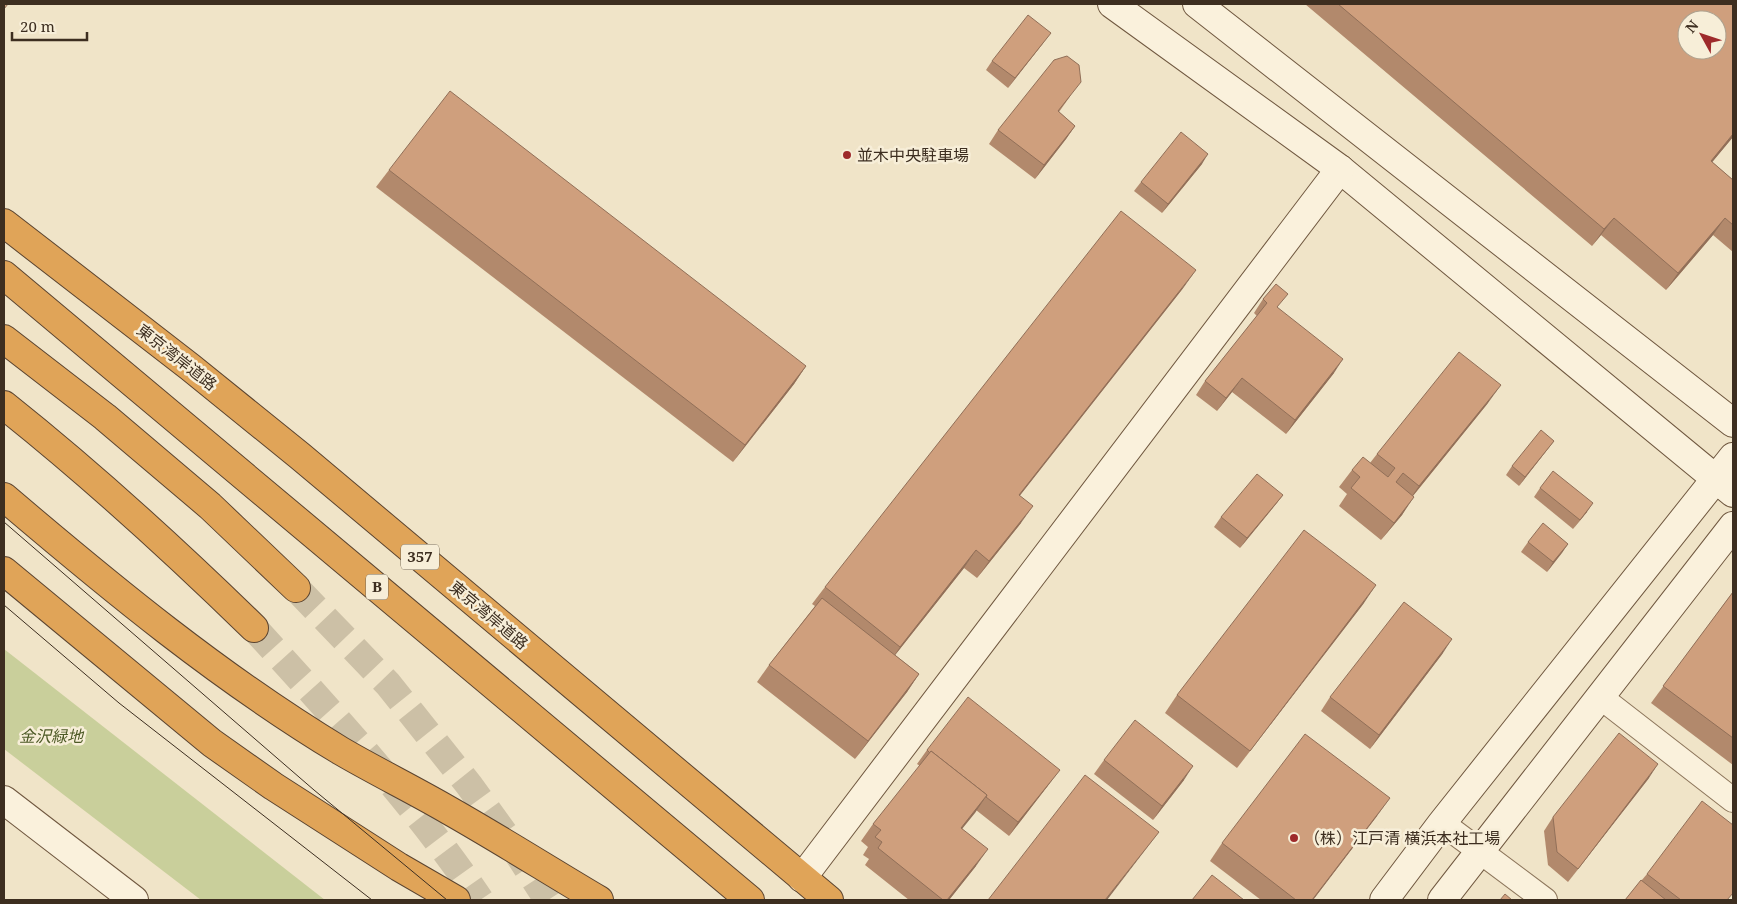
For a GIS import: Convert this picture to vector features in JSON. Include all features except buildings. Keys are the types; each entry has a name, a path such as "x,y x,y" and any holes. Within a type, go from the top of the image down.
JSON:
{"highway":[{"name":"東京湾岸道路","path":"4,224 190,367 300,456 829,900"},
{"name":"B","path":"4,275 750,900"},
{"path":"4,339 105,417 210,506 296,588"},
{"path":"4,405 74,461 172,548 254,628"},
{"path":"4,497 92,572 253,692 341,750 450,811 600,900"},
{"path":"4,571 220,748 273,786 399,867 456,900"}],"street":[{"path":"1112,4 1340,169 1724,486"},
{"path":"1197,4 1733,423"},
{"path":"802,878 1340,169"},
{"path":"1384,900 1442,823 1724,486 1733,458"},
{"path":"1442,900 1733,526"},
{"path":"1599,696 1733,800"},
{"path":"4,800 134,900"},
{"path":"1442,823 1545,900"}],"green space":[{"name":"金沢緑地","path":"4,649 325,900 201,900 4,749"}],"tunnel":[{"path":"296,588 388,684 469,785 511,843 548,900"},
{"path":"254,628 372,760 428,828 480,900"}],"tram line":[{"path":"4,522 314,790 447,900"},
{"path":"4,605 119,703 372,900"}],"place":[{"name":"並木中央駐車場","path":"847,155"},
{"name":"（株）江戸清 横浜本社工場","path":"1294,838"}]}
